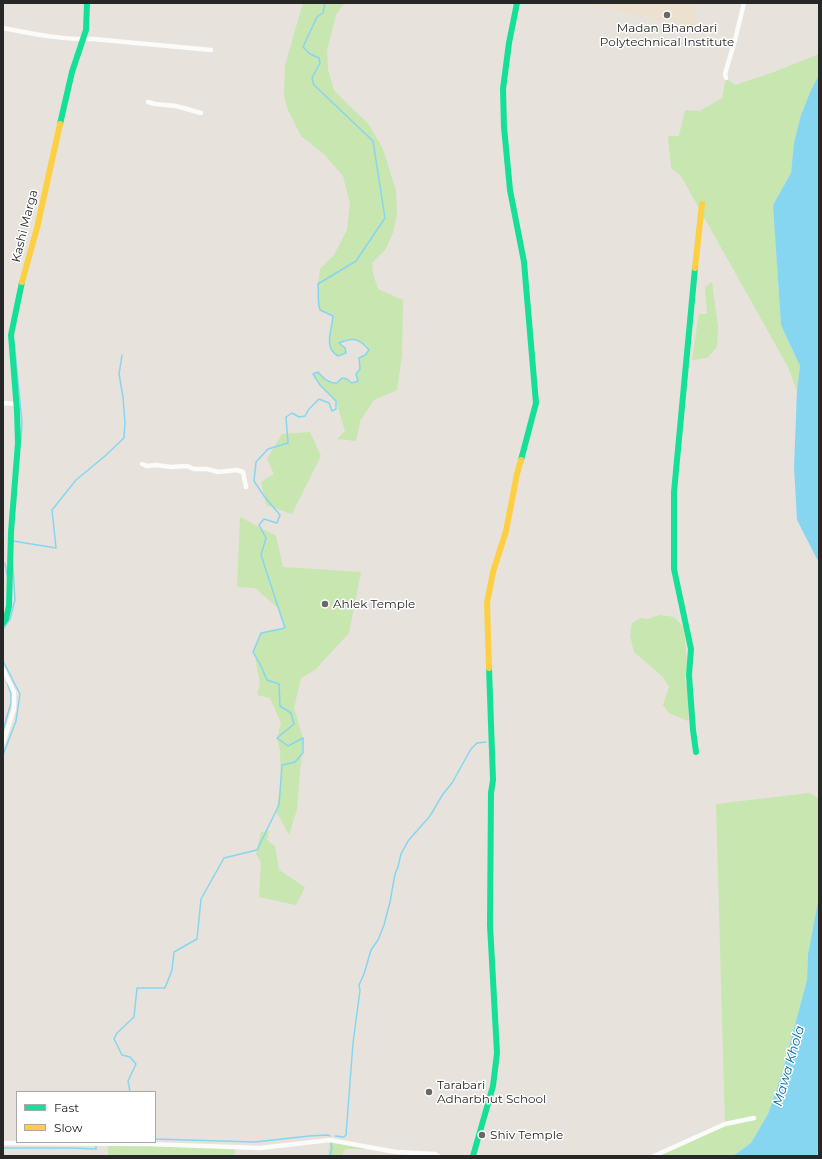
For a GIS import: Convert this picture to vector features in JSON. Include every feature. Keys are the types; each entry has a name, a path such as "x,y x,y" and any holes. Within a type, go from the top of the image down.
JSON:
{"street":[{"name":"Kashi Marga","path":"3,623 6,619 9,606 11,532 18,443 17,404 11,335 23,278 39,221 72,72 86,30 87,3"},
{"path":"473,1156 493,1086 497,1053 490,925 490,836 491,793 493,781 487,603 493,572 506,531 517,474 536,403 524,262 510,190 504,127 503,89 516,3"},
{"path":"726,78 725,74 744,3"},
{"path":"3,28 37,35 83,40 211,50"},
{"path":"148,102 176,106 201,113"},
{"path":"696,752 689,675 691,649 674,569 674,492 702,204"},
{"path":"3,403 17,404"},
{"path":"142,464 147,466 187,466 194,470 207,469 218,472 237,470 243,472 246,487"},
{"path":"3,669 14,692 14,709 3,743"},
{"path":"654,1156 725,1124 754,1118"},
{"path":"3,1143 147,1144 260,1148 330,1140 396,1152 435,1154 438,1156"}],"shaded area":[{"name":"Madan Bhandari Polytechnical Institute","path":"584,3 697,3 694,27"}],"green space":[{"path":"303,3 344,3 336,15 327,50 328,70 334,90 367,122 383,149 396,191 397,214 393,233 385,250 372,263 373,274 378,289 403,300 402,355 397,390 374,400 360,421 356,441 337,439 345,431 336,401 320,385 313,374 318,372 326,380 334,383 337,383 342,378 347,379 352,383 357,381 356,374 360,369 359,358 365,355 369,350 359,341 352,339 339,343 345,348 346,353 338,356 333,353 330,344 330,333 333,316 320,310 318,304 320,269 334,255 347,230 350,203 343,176 325,155 301,136 287,108 284,95 285,65"},
{"path":"819,54 819,75 801,115 794,143 791,173 773,205 781,325 800,366 797,391 788,367 681,176 671,168 668,136 679,136 685,110 700,111 722,98 726,78 735,85 774,72"},
{"path":"712,282 718,327 717,347 707,358 692,360 699,314 707,314 705,287"},
{"path":"310,432 321,456 292,514 266,505 261,482 274,474 267,459 282,434"},
{"path":"240,517 276,536 283,567 361,572 349,633 315,670 301,678 294,708 303,738 297,809 289,835 276,811 281,783 280,750 277,738 281,723 270,698 257,695 260,684 253,652 261,633 285,628 278,608 255,588 237,587"},
{"path":"660,615 674,617 683,627 687,667 685,678 686,684 690,688 688,721 669,713 663,705 669,687 663,677 634,652 630,636 632,623 641,618 648,619"},
{"path":"809,793 819,798 819,896 808,953 807,980 782,1073 768,1114 751,1143 733,1156 656,1156 725,1124 716,804"},
{"path":"269,831 267,840 275,846 279,870 305,887 296,905 259,897 261,862 256,854 261,832"},
{"path":"330,1140 378,1149 345,1149 342,1156 328,1156"},
{"path":"108,1144 236,1147 234,1156 108,1156"}],"water":[{"path":"819,75 819,563 797,520 794,467 797,391 800,366 781,325 773,205 791,173 794,143 801,115"},
{"name":"Mawa Khola","path":"819,896 819,1145 817,1156 733,1156 751,1143 768,1114 782,1073 807,980 808,954"}],"waterway":[{"path":"130,1091 128,1081 136,1064 130,1057 122,1055 114,1039 117,1033 134,1017 137,988 165,988 172,970 174,952 197,939 201,899 224,858 257,850 279,805 282,765 295,762 303,753 303,738 288,746 277,738 294,724 291,713 280,706 279,684 267,680 253,652 261,633 285,628 261,555 266,538 259,525 264,519 277,523 280,515 254,481 256,462 268,449 288,443 286,417 292,413 299,417 305,416 309,409 319,399 329,403 332,411 336,409 336,401 320,385 313,374 318,372 326,380 334,383 337,383 342,378 347,379 352,383 358,381 356,374 360,369 359,358 365,355 369,350 359,341 352,339 339,343 345,348 346,353 338,356 333,353 330,344 333,316 320,310 318,301 318,284 356,261 385,218 373,141 314,85 312,78 320,63 319,58 310,54 303,47 317,17 323,13 325,3"},
{"path":"14,340 22,422 21,440"},
{"path":"13,541 56,548 52,510 76,480 124,438 125,422 119,374 122,355"},
{"path":"5,563 7,575"},
{"path":"3,629 10,619 15,600 13,568"},
{"path":"3,661 20,694 16,721 3,755"},
{"path":"3,730 11,703 11,694 7,682"},
{"path":"335,1136 344,1137 346,1135 353,1043 360,990 359,985 371,950 378,940 384,925 401,854 408,841 430,816 443,794 452,783 471,749 477,743 486,742"},
{"path":"156,1139 255,1142 309,1136 330,1136"},
{"path":"330,1156 332,1148 331,1143"},
{"path":"3,1148 96,1149 96,1146"}],"traffic: fast":[{"path":"60,124 72,72 86,30 87,3"},
{"path":"517,3 509,43 503,89 504,127 510,190 524,262 536,403 521,460"},
{"path":"695,268 674,492 674,569 691,649 689,675 696,752"},
{"path":"3,623 6,619 9,606 11,532 18,443 11,335 22,282"},
{"path":"473,1156 493,1086 497,1053 490,925 491,793 493,780 489,668"}],"traffic: slow":[{"path":"22,282 37,228 60,124"},
{"path":"695,268 702,204"},
{"path":"489,668 487,603 493,572 506,531 521,460"}],"place":[{"name":"Madan Bhandari Polytechnical Institute","path":"667,15"},
{"name":"Ahlek Temple","path":"325,604"},
{"name":"Tarabari Adharbhut School","path":"429,1092"},
{"name":"Shiv Temple","path":"482,1135"}]}
